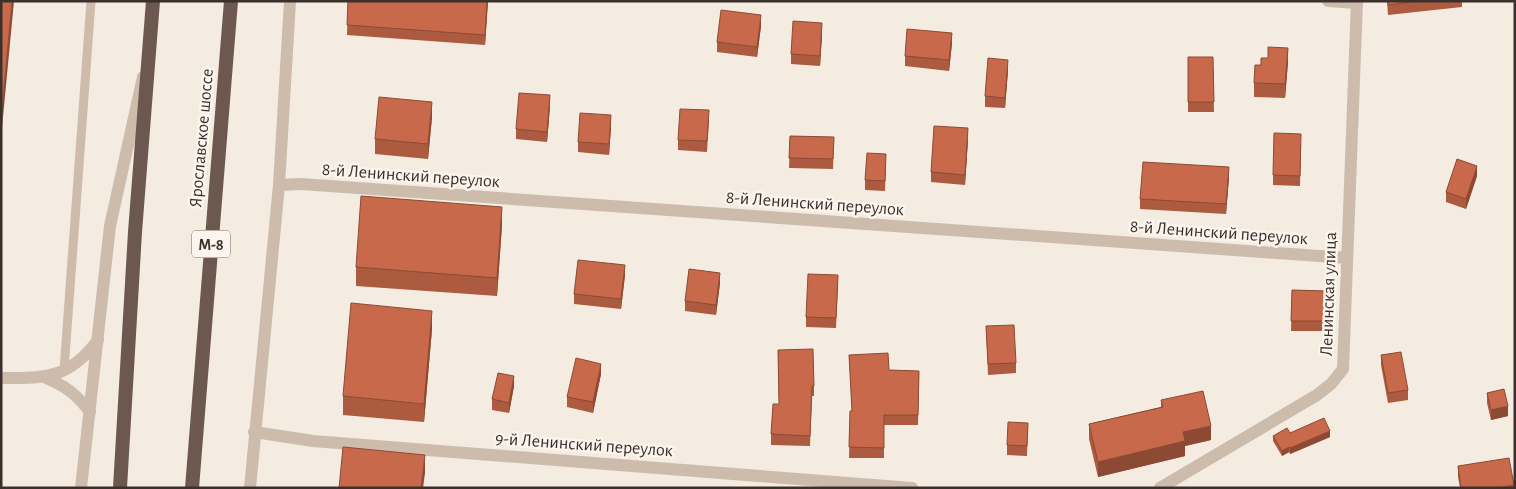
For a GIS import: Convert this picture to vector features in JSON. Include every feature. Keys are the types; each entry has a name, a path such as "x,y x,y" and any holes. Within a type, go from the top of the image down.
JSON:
{"highway":[{"path":"120,488 147,56 153,1"},
{"name":"Ярославское шоссе","path":"192,488 231,1"}],"street":[{"path":"250,488 279,185 290,1"},
{"path":"1328,1 1357,2"},
{"name":"Ленинская улица","path":"1160,488 1332,384 1343,369 1357,2"},
{"path":"81,488 110,226 147,56"},
{"name":"8-й Ленинский переулок","path":"279,185 301,184 1347,258"},
{"path":"46,378 85,357 98,340"},
{"path":"1,378 46,378 65,385 79,397 90,412"},
{"name":"9-й Ленинский переулок","path":"254,432 313,441 912,488"}],"lane":[{"path":"64,370 91,1"}],"building":[{"path":"1,1 12,1 1,120"},
{"path":"348,1 487,1 485,35 347,25"},
{"path":"1388,1 1419,1 1388,5"},
{"path":"721,10 761,15 757,47 717,42"},
{"path":"793,21 822,23 820,56 791,54"},
{"path":"907,29 952,33 949,60 905,56"},
{"path":"1268,47 1288,48 1285,84 1254,83 1255,65 1261,65 1261,58 1268,58"},
{"path":"1188,57 1213,57 1214,102 1188,102"},
{"path":"988,58 1008,60 1005,98 985,96"},
{"path":"519,93 550,95 547,132 516,129"},
{"path":"379,97 432,102 428,144 375,139"},
{"path":"680,109 709,110 707,141 678,140"},
{"path":"580,113 611,115 609,144 578,142"},
{"path":"934,126 968,128 965,175 931,172"},
{"path":"1274,133 1301,134 1300,176 1273,175"},
{"path":"790,136 834,137 833,159 789,158"},
{"path":"867,153 886,154 885,181 865,180"},
{"path":"1457,159 1477,166 1466,199 1446,192"},
{"path":"1143,162 1229,167 1226,204 1140,199"},
{"path":"361,196 502,207 497,278 356,267"},
{"path":"578,260 625,265 621,299 574,294"},
{"path":"689,269 720,273 716,305 685,301"},
{"path":"808,274 838,275 836,318 806,317"},
{"path":"1292,290 1326,291 1325,321 1291,321"},
{"path":"351,303 432,311 424,404 343,396"},
{"path":"1014,325 1016,363 988,364 986,326"},
{"path":"813,349 814,386 812,386 810,436 771,434 773,404 779,404 778,350"},
{"path":"1401,352 1408,390 1388,393 1381,355"},
{"path":"888,353 889,370 919,371 918,415 884,415 884,448 849,447 850,411 852,411 849,355"},
{"path":"576,358 601,364 593,402 567,397"},
{"path":"498,373 514,376 509,403 492,399"},
{"path":"1504,389 1508,406 1491,410 1487,393"},
{"path":"1203,391 1211,426 1183,432 1185,441 1098,462 1089,424 1163,407 1161,400"},
{"path":"1324,418 1330,431 1282,451 1273,436 1287,428 1290,433"},
{"path":"1008,422 1028,423 1027,446 1007,445"},
{"path":"343,447 425,455 421,488 339,488"},
{"path":"1509,458 1514,485 1498,488 1461,488 1458,466"}]}
